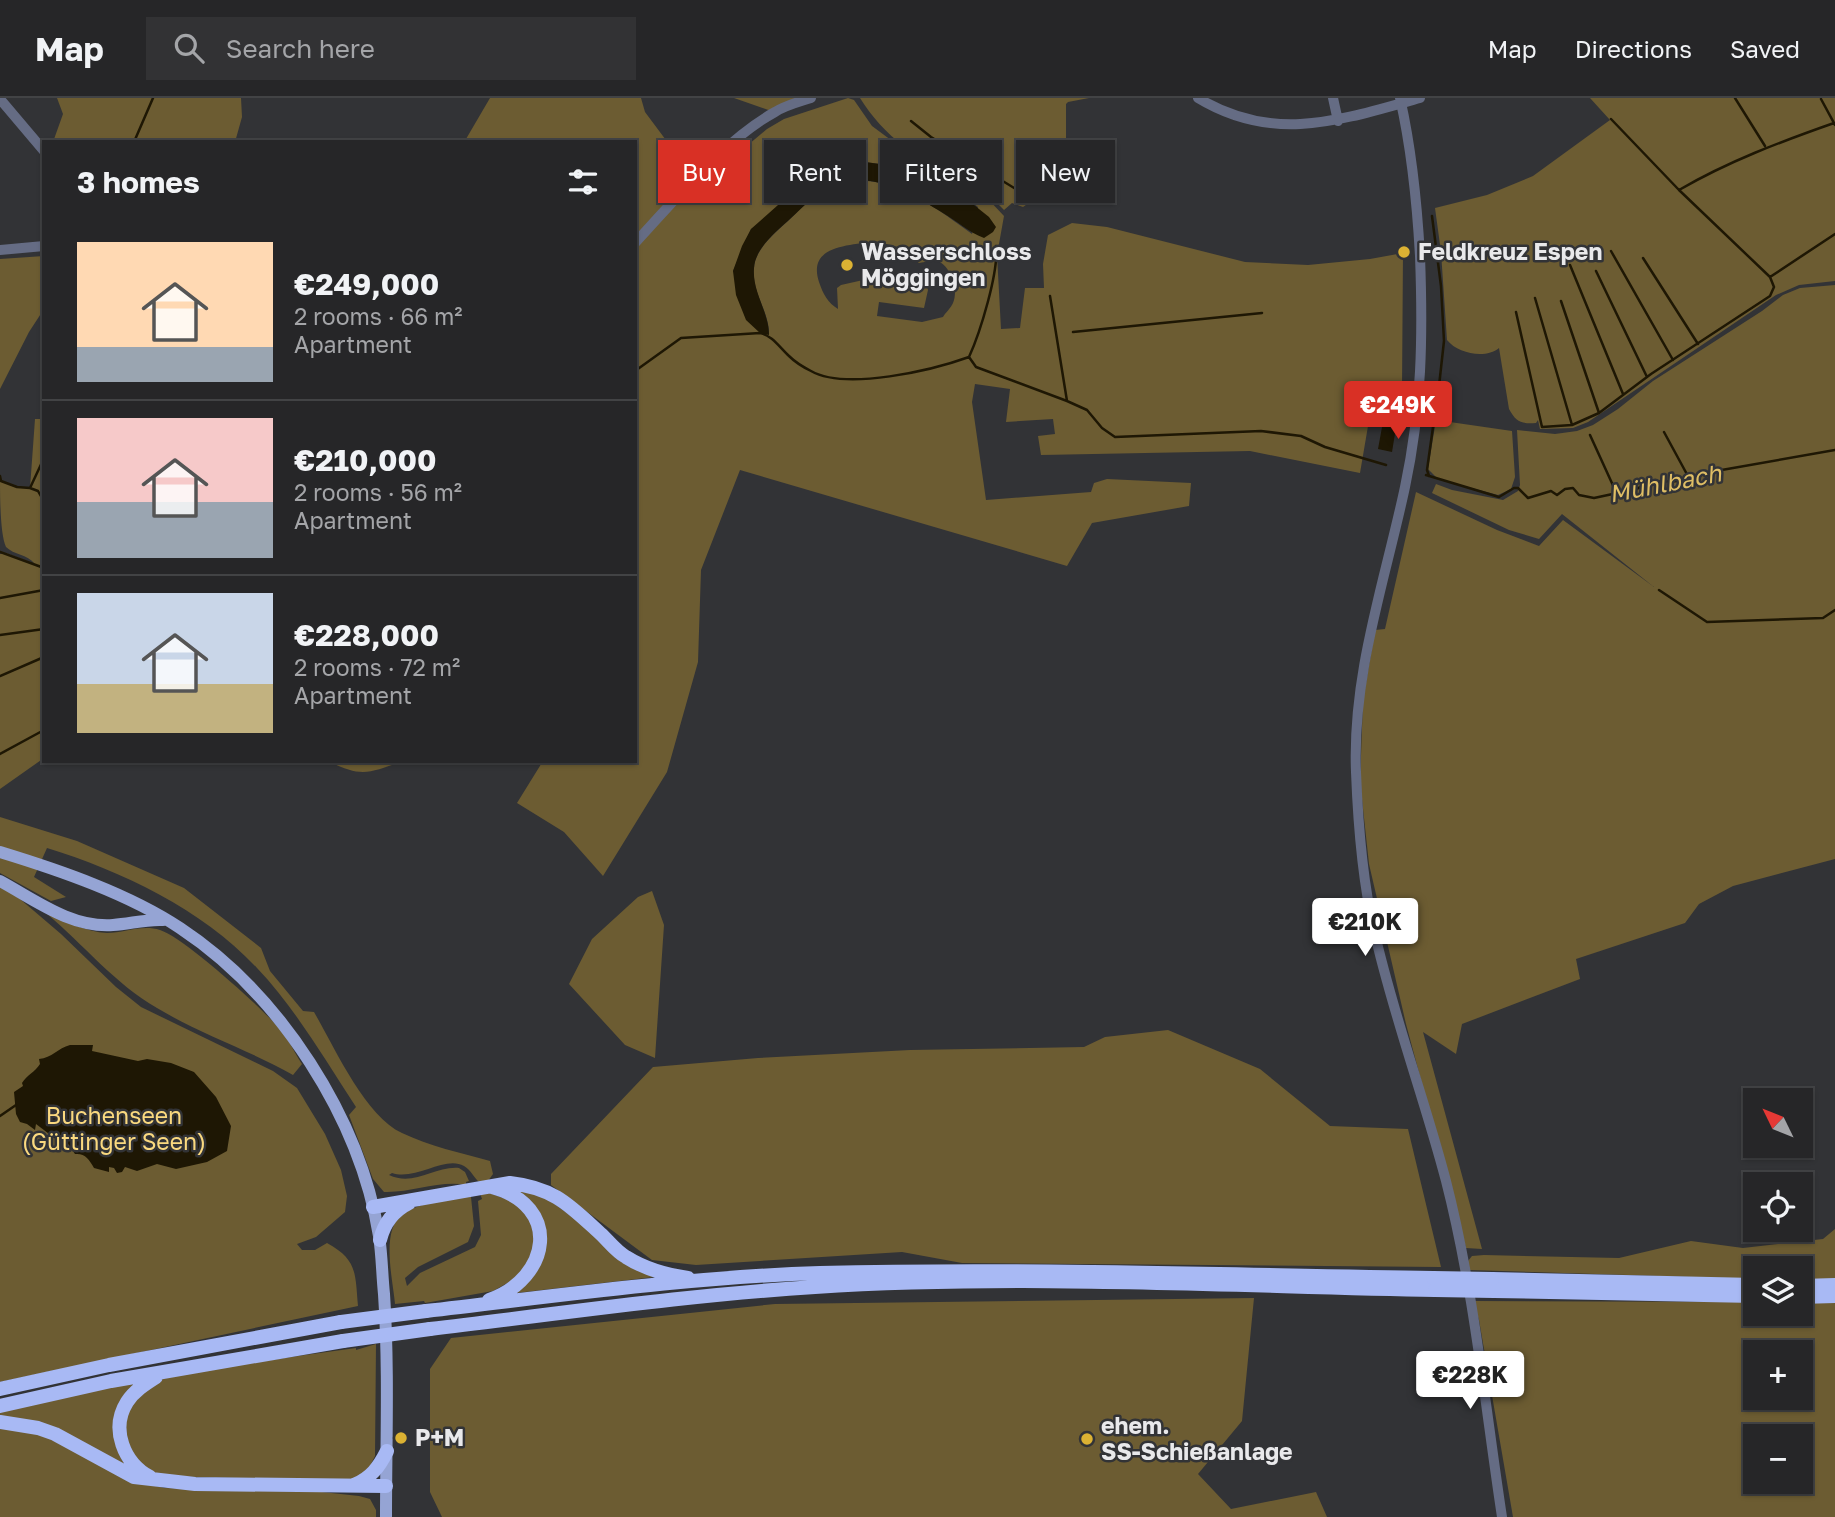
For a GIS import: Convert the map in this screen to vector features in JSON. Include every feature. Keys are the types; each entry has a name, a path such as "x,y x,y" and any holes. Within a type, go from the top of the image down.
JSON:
{"highway":[{"path":"373,1207 510,1183 543,1189 570,1206 624,1256 643,1267 673,1276 706,1280"},
{"path":"475,1305 496,1298 526,1277 533,1267 540,1243 540,1230 534,1217 518,1198 488,1186"},
{"path":"380,1240 386,1223 394,1213 416,1199"},
{"path":"0,1390 109,1365 341,1322 706,1280 818,1273 1000,1271 1434,1284"},
{"path":"0,1406 111,1381 343,1341 710,1296 816,1287 1001,1282 1743,1285"},
{"path":"1493,1285 1743,1295"},
{"path":"1813,1286 1835,1285"},
{"path":"1813,1297 1835,1296"},
{"path":"163,1373 134,1394 127,1403 120,1423 122,1447 128,1458 146,1475 163,1481"},
{"path":"0,1422 25,1425 55,1434 134,1477 189,1484 386,1486"},
{"path":"353,1486 365,1481 373,1473 387,1451"}],"main road":[{"path":"0,852 109,892 166,920 231,967 276,1014 301,1048 337,1110 373,1207 380,1240 387,1343 386,1517"},
{"path":"0,881 29,899 90,924 113,925 151,919 166,920"}],"street":[{"path":"637,241 691,184 747,132 774,112 811,98"},
{"path":"1198,98 1246,120 1286,125 1338,121 1400,101 1420,98"},
{"path":"1333,98 1338,121"},
{"path":"0,99 42,149"},
{"path":"1400,101 1413,161 1419,244 1422,365 1418,413 1404,490 1369,636 1359,701 1356,769 1362,850 1373,927 1447,1186 1470,1300 1502,1517"},
{"path":"0,250 42,243"}],"green space":[{"path":"57,98 241,98 242,117 236,140 54,140 63,114"},
{"path":"490,98 641,98 645,112 666,140 658,140 658,203 750,203 750,143 784,119 848,98 854,100 872,126 891,140 880,140 880,164 866,162 866,140 764,140 764,203 788,203 751,229 733,271 769,335 767,318 755,285 754,268 758,254 772,236 807,203 866,203 866,181 880,183 880,203 926,203 972,234 978,207 973,203 992,203 1004,216 997,255 1001,329 1020,328 1025,288 1044,288 1043,264 1048,235 1072,223 1107,227 1245,262 1308,265 1403,253 1402,390 1374,391 1360,473 1250,451 1041,455 1038,436 1055,434 1053,419 1006,422 1010,389 975,384 972,402 986,500 1091,492 1094,483 1107,479 1191,483 1189,506 1092,523 1067,566 740,470 701,570 698,662 667,772 603,876 564,832 517,803 542,763 637,763 637,140 460,140 466,139","holes":["875,241 898,247 919,263 936,260 950,272 955,297 943,317 922,322 877,316 879,302 924,308 928,290 926,283 922,284 921,276 882,281 881,276 841,285 837,288 838,309 824,294 817,270 819,261 825,254 843,246"]},
{"path":"734,98 810,98 774,112"},
{"path":"860,98 1089,98 1066,104 1066,140 1016,140 1016,203 1028,203 1023,207 1012,203 1004,210 996,203 1002,203 1002,140 896,140 869,112"},
{"path":"1590,98 1835,98 1835,281 1799,285 1776,295 1588,422 1573,428 1540,429 1538,420 1536,423 1520,421 1509,409 1499,348 1480,354 1465,352 1447,340 1435,208 1487,195 1533,176 1610,120"},
{"path":"42,256 42,312 0,389 0,259"},
{"path":"1835,285 1835,859 1733,886 1699,904 1685,923 1576,959 1580,979 1462,1024 1456,1054 1423,1032 1482,1249 1466,1248 1406,1024 1369,864 1361,790 1363,700 1375,630 1385,629 1416,492 1497,530 1539,546 1563,520 1654,587 1562,514 1539,539 1509,530 1432,493 1436,484 1452,490 1503,500 1518,491 1520,485 1517,430 1555,434 1577,431 1593,425 1653,381 1783,295 1800,288"},
{"path":"35,419 42,419 42,759 0,789 0,554 6,553 35,564 6,547 1,524 0,476 1,481 30,488"},
{"path":"1436,420 1512,431 1515,477 1511,489 1498,495 1438,479 1428,469"},
{"path":"333,763 397,763 366,772 349,770"},
{"path":"0,817 77,841 184,888 261,948 270,971 303,1011 314,1012 363,1097 388,1124 423,1142 490,1161 493,1174 488,1181 479,1182 469,1170 456,1163 411,1174 389,1175 407,1179 459,1168 465,1172 469,1181 466,1185 446,1184 384,1192 373,1179 349,1115 356,1107 297,1018 271,984 236,947 212,928 160,895 104,868 47,848 34,877 66,897 51,901 0,873"},
{"name":"Buchenseen (Güttinger Seen)","path":"0,886 20,899 61,934 141,1007 273,1071 297,1088 325,1134 341,1170 347,1196 345,1212 316,1237 297,1244 302,1250 315,1250 327,1243 350,1262 355,1276 358,1306 0,1382"},
{"path":"652,891 664,925 655,1058 625,1045 569,984 592,939 638,897"},
{"path":"46,913 91,931 113,933 153,928 171,935 221,974 270,1018 302,1064 293,1075 157,1008 113,976"},
{"path":"1168,1030 1260,1069 1330,1126 1408,1129 1441,1267 962,1263 902,1252 696,1265 652,1260 551,1185 551,1174 653,1067 910,1050 1084,1047 1105,1037"},
{"path":"509,1187 541,1194 654,1277 516,1293 544,1243"},
{"path":"480,1193 489,1193 514,1202 530,1218 536,1243 522,1275 493,1291 425,1303 395,1304 390,1243 396,1221 403,1214 425,1204 467,1195 471,1197 474,1226 468,1242 418,1267 405,1278 407,1286 420,1273 475,1247 481,1235 478,1201 482,1199"},
{"path":"1835,1229 1835,1280 1813,1279 1813,1256 1743,1256 1743,1279 1469,1270 1468,1261 1472,1256 1484,1255 1619,1258 1691,1241 1743,1248 1823,1239"},
{"path":"1254,1298 1242,1421 1198,1474 1231,1509 1316,1492 1327,1517 442,1517 430,1492 430,1369 451,1338 775,1304"},
{"path":"1473,1301 1743,1302 1743,1326 1813,1326 1813,1302 1835,1302 1835,1517 1513,1517 1479,1320"},
{"path":"376,1344 375,1456 366,1474 348,1481 158,1476 138,1461 127,1443 125,1425 133,1402 141,1392 160,1380 193,1371 356,1350"},
{"path":"141,1380 122,1402 132,1469 0,1418 0,1412"},
{"path":"0,1427 39,1433 124,1478 164,1488 322,1492 359,1496 370,1499 376,1510 376,1517 0,1517"}],"shaded area":[{"path":"866,162 880,164 880,183 866,181"},
{"path":"780,203 808,203 773,234 755,261 754,277 769,335 760,333 746,320 736,295 733,271 751,229"},
{"path":"925,203 972,203 989,217 996,227 984,238"},
{"path":"1387,400 1400,403 1392,452 1378,449"},
{"path":"70,1045 93,1045 92,1051 138,1061 147,1059 171,1063 194,1072 216,1097 231,1126 227,1151 207,1162 176,1169 157,1164 137,1171 125,1167 122,1172 117,1173 114,1168 109,1167 109,1172 94,1168 86,1157 75,1154 66,1141 59,1138 57,1140 36,1124 35,1130 20,1122 16,1114 14,1092 23,1086 24,1080 38,1067 39,1059"}],"waterway":[{"path":"135,140 153,98"},
{"path":"1735,98 1765,146"},
{"path":"1821,99 1835,125"},
{"path":"1516,312 1542,427 1572,425 1599,413 1651,374 1770,296 1774,287 1770,277 1679,190 1611,119"},
{"path":"911,121 931,137 1016,189"},
{"path":"1679,190 1755,153 1834,123"},
{"name":"Mühlbach","path":"1432,216 1441,286 1444,341 1437,404"},
{"path":"1770,277 1835,234"},
{"path":"996,246 992,286 969,357 976,367 1067,401"},
{"path":"1611,251 1673,360"},
{"path":"1643,258 1698,344"},
{"path":"1570,265 1623,394"},
{"path":"1596,271 1647,377"},
{"path":"1050,296 1067,401 1087,410 1102,428 1115,437 1261,431 1301,436 1325,447 1386,465"},
{"path":"1535,298 1572,425"},
{"path":"1561,301 1599,413"},
{"path":"1073,332 1262,313"},
{"path":"637,370 681,338 760,333 772,339 799,364 826,377 867,379 890,376 969,357"},
{"path":"1429,476 1427,470 1434,420"},
{"path":"1664,432 1689,478"},
{"path":"1590,435 1616,492"},
{"name":"Mühlbach","path":"1426,475 1499,497 1514,488 1518,488 1528,498 1551,491 1557,495 1565,489 1573,488 1579,495 1594,498 1636,489 1653,482 1679,481 1716,471 1835,450"},
{"path":"42,462 30,488 38,491 42,498"},
{"path":"0,476 1,481 30,488"},
{"path":"0,552 42,567"},
{"path":"0,598 42,590"},
{"path":"1659,590 1707,622 1823,618 1835,610"},
{"path":"0,635 42,629"},
{"path":"0,676 42,658"},
{"path":"0,754 42,731"},
{"path":"0,1116 16,1105"}],"place":[{"name":"Feldkreuz Espen","path":"1404,252"},
{"name":"Wasserschloss Möggingen","path":"847,265"},
{"name":"P+M","path":"401,1438"},
{"name":"ehem. SS-Schießanlage","path":"1087,1439"}]}
